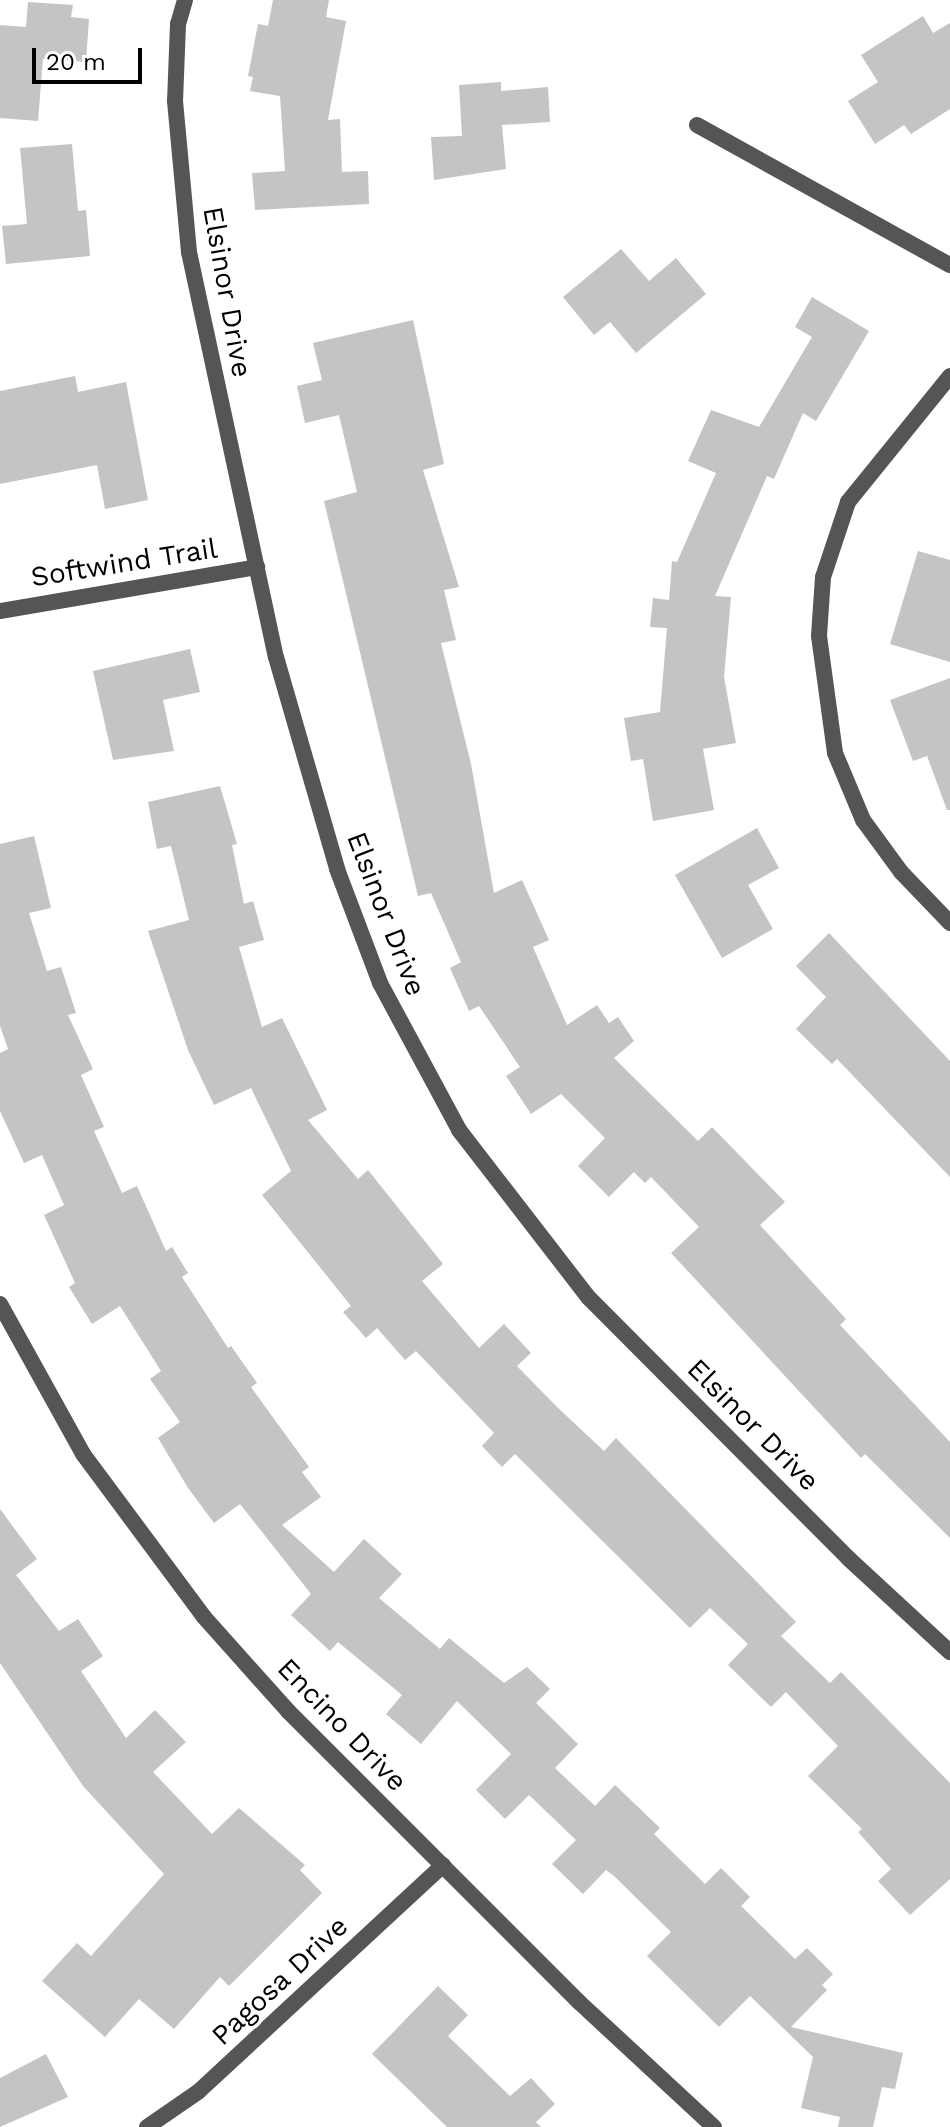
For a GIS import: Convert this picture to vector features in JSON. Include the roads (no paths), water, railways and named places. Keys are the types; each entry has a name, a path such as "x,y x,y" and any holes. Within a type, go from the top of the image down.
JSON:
{"street":[{"name":"Elsinor Drive","path":"185,0 178,24 175,101 189,252 276,657 337,869 380,983 459,1130 589,1298 848,1558 950,1652"},
{"path":"697,125 950,265"},
{"path":"950,376 848,502 823,577 819,636 835,753 863,820 901,872 950,923"},
{"name":"Softwind Trail","path":"0,611 257,567"},
{"name":"Encino Drive","path":"0,1304 83,1454 204,1617 288,1711 714,2127"},
{"name":"Pagosa Drive","path":"147,2127 198,2092 443,1865"}]}
